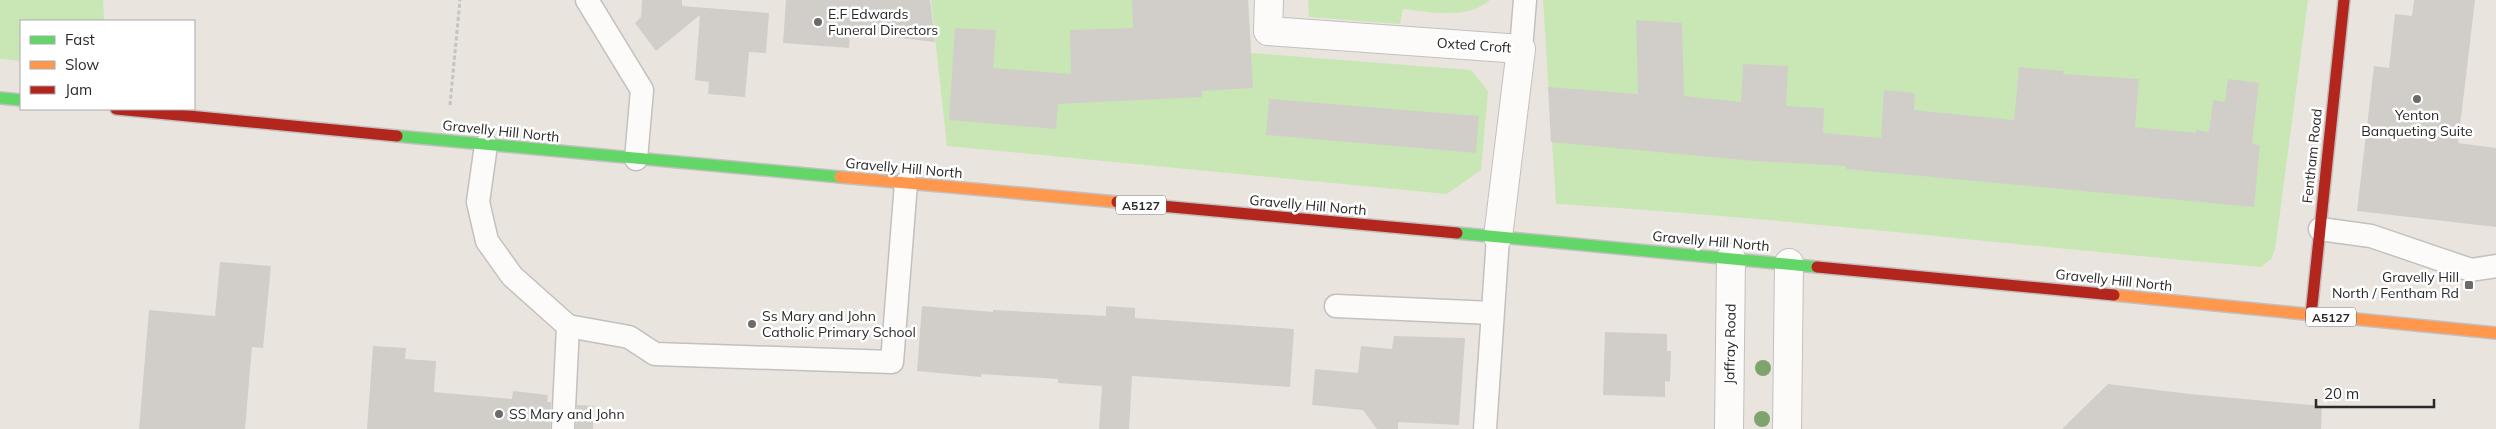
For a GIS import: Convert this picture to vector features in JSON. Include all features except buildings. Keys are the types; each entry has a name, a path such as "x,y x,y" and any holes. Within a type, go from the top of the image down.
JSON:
{"main road":[{"name":"Fentham Road","path":"2311,315 2344,0"},
{"path":"0,98 20,100"},
{"name":"Gravelly Hill North","path":"127,110 906,184 1789,263 2496,334"}],"street":[{"name":"Oxted Croft","path":"1269,0 1268,31 1521,48 1498,237"},
{"name":"Jaffray Road","path":"1728,429 1731,258"},
{"path":"1787,429 1789,263"}],"lane":[{"path":"587,0 642,90 636,158"},
{"path":"1521,48 1525,0"},
{"path":"486,145 478,202 487,241 512,276 568,326 629,337 656,354 892,362 906,184"},
{"path":"2320,229 2371,236 2471,270 2496,266"},
{"path":"1485,429 1498,237"},
{"path":"1336,306 1492,313"},
{"path":"563,429 568,326"}],"path":[{"path":"446,140 460,0"}],"green space":[{"path":"0,0 103,0 104,20 20,20 20,61 0,59"},
{"path":"931,0 1248,0 1251,53 1471,70 1488,91 1481,170 1447,194 947,146"},
{"path":"1308,0 1490,0 1471,10 1460,12 1437,13 1403,9 1400,24 1309,17"},
{"path":"1543,0 2308,0 2275,250 2271,259 2261,267 1732,217 1556,204"}],"traffic: fast":[{"path":"0,98 20,100"},
{"path":"397,136 840,177"},
{"path":"1457,233 1817,267"}],"traffic: slow":[{"path":"840,177 1117,202"},
{"path":"2114,295 2496,333"}],"traffic: jam":[{"path":"2311,315 2344,0"},
{"path":"126,110 397,136"},
{"path":"1117,202 1457,233"},
{"path":"1817,267 2114,295"}],"place":[{"name":"E.F Edwards Funeral Directors","path":"818,22"},
{"name":"Yenton Banqueting Suite","path":"2417,99"},
{"name":"Gravelly Hill North / Fentham Rd","path":"2469,285"},
{"name":"Ss Mary and John Catholic Primary School","path":"752,324"},
{"name":"SS Mary and John","path":"499,414"}]}
